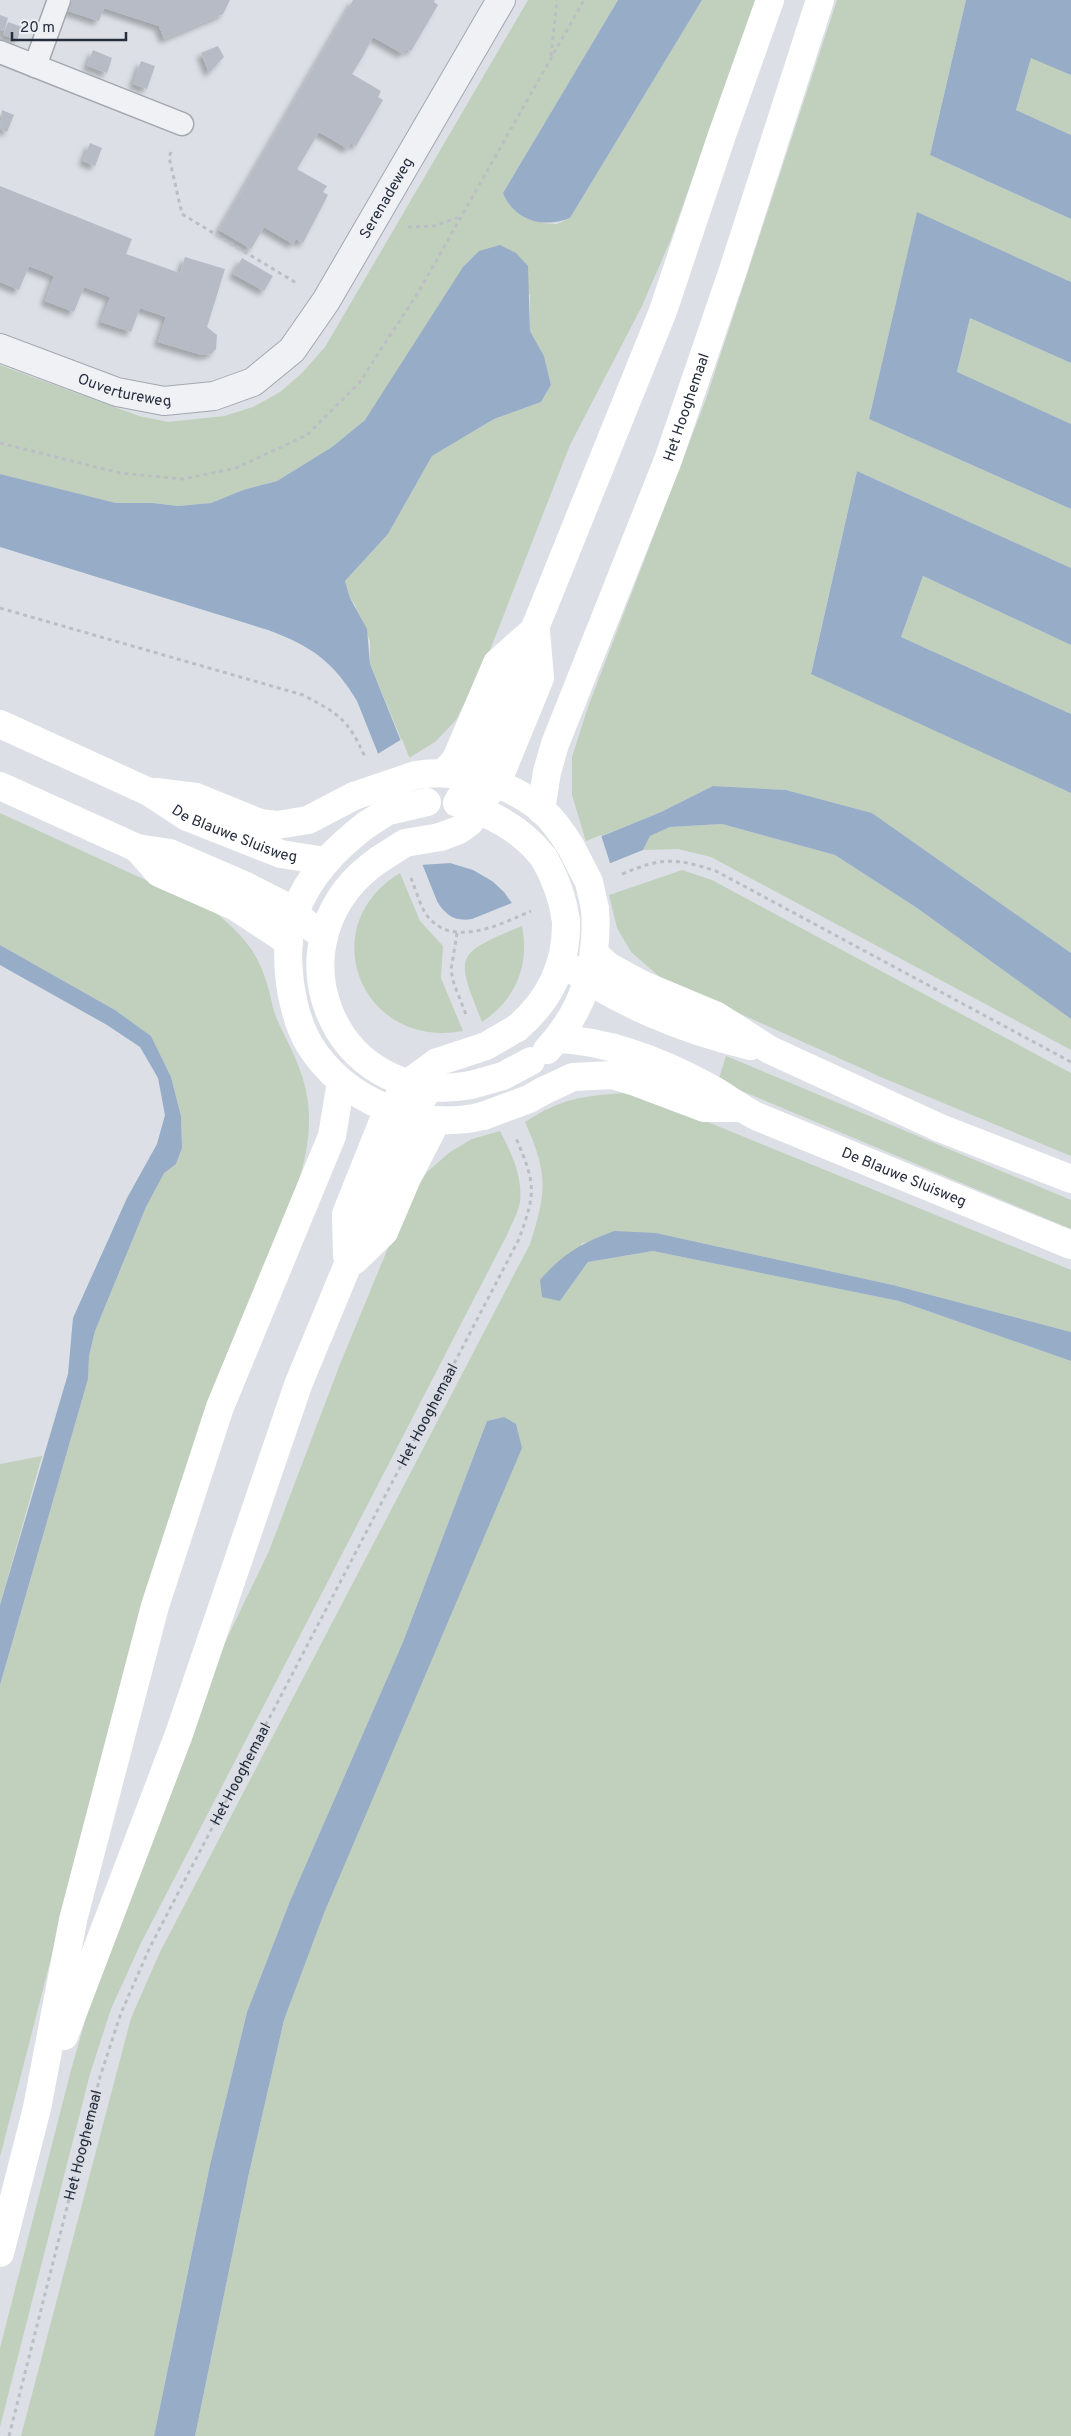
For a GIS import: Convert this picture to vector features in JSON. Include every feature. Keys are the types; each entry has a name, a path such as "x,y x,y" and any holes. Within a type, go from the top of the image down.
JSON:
{"main road":[{"path":"541,810 571,847 589,882 595,909 595,954 588,982 557,1039 544,1053 531,1061 503,1076 471,1086 449,1090 418,1086 383,1074 349,1046 332,1021 322,996 321,955 332,910 354,879 380,859 406,844 440,837 459,830 470,822 468,806 483,781 480,764 663,311 722,134 770,0"},
{"name":"Het Hooghemaal","path":"541,810 547,772 555,744 671,451 734,270 820,0"},
{"path":"444,773 456,759 497,663 536,628"},
{"name":"De Blauwe Sluisweg","path":"0,724 149,792 196,820 281,854 326,862"},
{"name":"De Blauwe Sluisweg","path":"149,792 196,797 260,823 277,825 308,820 354,796 382,785 416,775 444,773 483,781 541,810"},
{"path":"0,786 137,848 170,853 244,885 295,913 324,937"},
{"path":"37,2108 158,1791 298,1385 347,1268 384,1232 437,1120 401,1112 376,1103 341,1082 309,1044 298,1021 288,967 289,942 295,913 303,894 326,862 348,838 388,811 427,802 468,806 521,833 544,858 556,881 564,904 566,945 562,962 542,1003 517,1028 486,1046 437,1062 401,1112 382,1124 346,1214 347,1268"},
{"path":"137,848 159,873 236,907 289,942"},
{"path":"595,954 608,966 643,985 717,1016 770,1050 940,1128 1071,1179"},
{"path":"562,962 588,982 631,1004 710,1037 770,1050"},
{"name":"De Blauwe Sluisweg","path":"557,1039 609,1045 713,1089 739,1108 1071,1245"},
{"name":"De Blauwe Sluisweg","path":"437,1120 470,1119 483,1116 529,1100 573,1077 613,1076 635,1082 704,1108 739,1108"},
{"path":"0,2253 37,2108 73,1920 155,1606 220,1407 332,1136 341,1082"}],"street":[{"name":"Serenadeweg","path":"253,382 292,350 326,301 501,0"},
{"name":"Ouvertureweg","path":"0,348 117,392 164,401 214,396 253,382"}],"lane":[{"path":"35,66 59,0"},
{"path":"0,52 182,124"}],"path":[{"path":"551,59 557,0"},
{"path":"182,124 169,157 182,214 326,301"},
{"path":"376,216 406,227 434,226 463,215"},
{"name":"Het Hooghemaal","path":"9,2436 100,2077 121,2013 150,1947 519,1240 532,1204 532,1178 518,1141"}],"green space":[{"path":"528,0 618,0 503,193 542,223 557,224 570,218 702,0 756,0 671,239 642,306 570,445 485,663 456,720 435,742 409,758 370,664 370,641 355,605 350,598 345,581 388,534 432,456 494,419 541,402 551,385 544,356 530,331 530,294 397,372 365,420 332,447 277,481 243,490 211,503 178,506 153,503 116,503 0,474 0,365 139,416 168,422 224,416 253,407 280,392 302,373 325,347"},
{"path":"837,0 966,0 930,155 1071,219 1071,282 917,213 869,419 1071,509 1071,568 857,471 811,673 1071,793 1071,953 872,813 786,790 713,786 661,812 586,842 572,795 572,757 588,707 706,399"},
{"path":"1031,57 1071,75 1071,135 1016,110"},
{"path":"970,318 1071,363 1071,424 957,373"},
{"path":"923,576 1071,645 1071,714 901,637"},
{"path":"0,813 215,912 241,936 259,962 276,1017 301,1073 308,1102 309,1130 305,1158 297,1187 129,1654 0,2157 0,1685 88,1379 89,1356 95,1331 146,1207 164,1172 176,1164 182,1148 181,1116 171,1077 151,1036 115,1010 0,945"},
{"path":"722,824 835,855 917,908 1071,1019 1071,1050 711,857 678,849 643,850 650,836 670,827"},
{"path":"682,870 712,880 1071,1073 1071,1156 883,1078 661,978 631,952 617,928 609,895"},
{"path":"400,873 420,921 443,946 441,978 463,1031 427,1032 398,1022 375,1003 360,979 354,951 358,923 373,896"},
{"path":"522,926 524,955 517,981 503,1003 482,1022 467,983 466,959 472,951 483,943"},
{"path":"726,1056 1071,1200 1071,1229 718,1081"},
{"path":"624,1093 661,1103 1071,1270 1071,1332 893,1285 656,1233 582,1243 560,1301 588,1262 653,1251 899,1301 1071,1361 1071,2436 195,2436 249,2173 284,2020 504,1417 487,1421 403,1642 290,1901 247,2012 210,2165 154,2436 21,2436 131,2018 160,1952 530,1244 540,1210 542,1183 538,1156 525,1122 549,1108 572,1100 583,1097"},
{"path":"500,1131 512,1156 520,1183 518,1210 507,1235 141,1943 111,2009 90,2074 0,2427 0,2348 71,2070 92,1997 218,1657 269,1551 340,1364 407,1202 427,1172 450,1152 472,1139"},
{"path":"42,1456 0,1605 0,1464"}],"water":[{"path":"618,0 702,0 570,218 550,223 530,220 514,210 503,193"},
{"path":"966,0 1071,0 1071,75 1031,58 1016,110 1071,135 1071,219 930,155"},
{"path":"917,212 1071,282 1071,363 970,318 957,372 1071,424 1071,509 869,419"},
{"path":"500,245 516,253 528,266 530,331 544,356 551,385 541,402 494,419 432,456 388,534 345,581 350,598 367,629 370,664 450,863 473,870 492,881 661,812 713,786 786,790 872,813 1071,953 1071,1019 917,908 835,855 722,824 670,827 650,836 643,850 472,919 466,920 451,916 443,910 437,901 357,701 339,675 320,656 297,642 268,630 0,547 0,474 116,503 153,503 178,506 211,503 243,490 277,481 332,447 365,420 463,267 479,251"},
{"path":"857,471 1071,568 1071,645 923,576 901,637 1071,714 1071,793 811,674"},
{"path":"0,945 115,1010 151,1036 171,1077 181,1116 182,1148 176,1164 164,1173 146,1207 95,1331 89,1356 88,1379 0,1685 0,1605 68,1374 73,1318 127,1198 157,1144 165,1115 158,1078 140,1047 107,1025 0,965"},
{"path":"614,1231 656,1233 893,1285 1071,1332 1071,1361 899,1301 653,1251 588,1262 560,1301 542,1297 540,1280 557,1263 573,1250 591,1240"},
{"path":"504,1417 516,1424 522,1448 324,1913 284,2020 249,2173 195,2436 154,2436 210,2165 247,2012 290,1901 403,1642 487,1421"}],"pier":[{"path":"402,739 451,863 420,865 376,755"},
{"path":"601,835 611,866 514,906 504,892 491,880"}],"building":[{"path":"72,0 230,0 223,14 164,39 159,26 104,8 99,21 68,11"},
{"path":"353,0 435,0 434,2 438,5 411,51 406,49 403,54 373,37 352,74 381,91 378,97 383,100 356,146 351,143 348,149 319,132 297,169 327,186 323,192 328,195 303,243 296,239 293,244 264,227 251,249 219,230"},
{"path":"0,15 8,18 4,31 0,29"},
{"path":"8,22 22,27 17,40 3,35"},
{"path":"218,46 224,57 209,73 201,53"},
{"path":"93,50 112,58 107,73 87,66"},
{"path":"141,61 155,66 147,89 133,84"},
{"path":"2,110 14,115 7,132 0,129"},
{"path":"90,143 102,148 95,166 83,161"},
{"path":"0,186 132,239 126,254 180,273 185,257 225,269 207,327 217,335 216,349 211,354 202,355 158,342 166,317 140,308 131,332 101,322 110,297 84,287 74,312 45,301 54,276 29,266 19,290 0,282"},
{"path":"242,258 273,276 264,291 233,274"}]}
